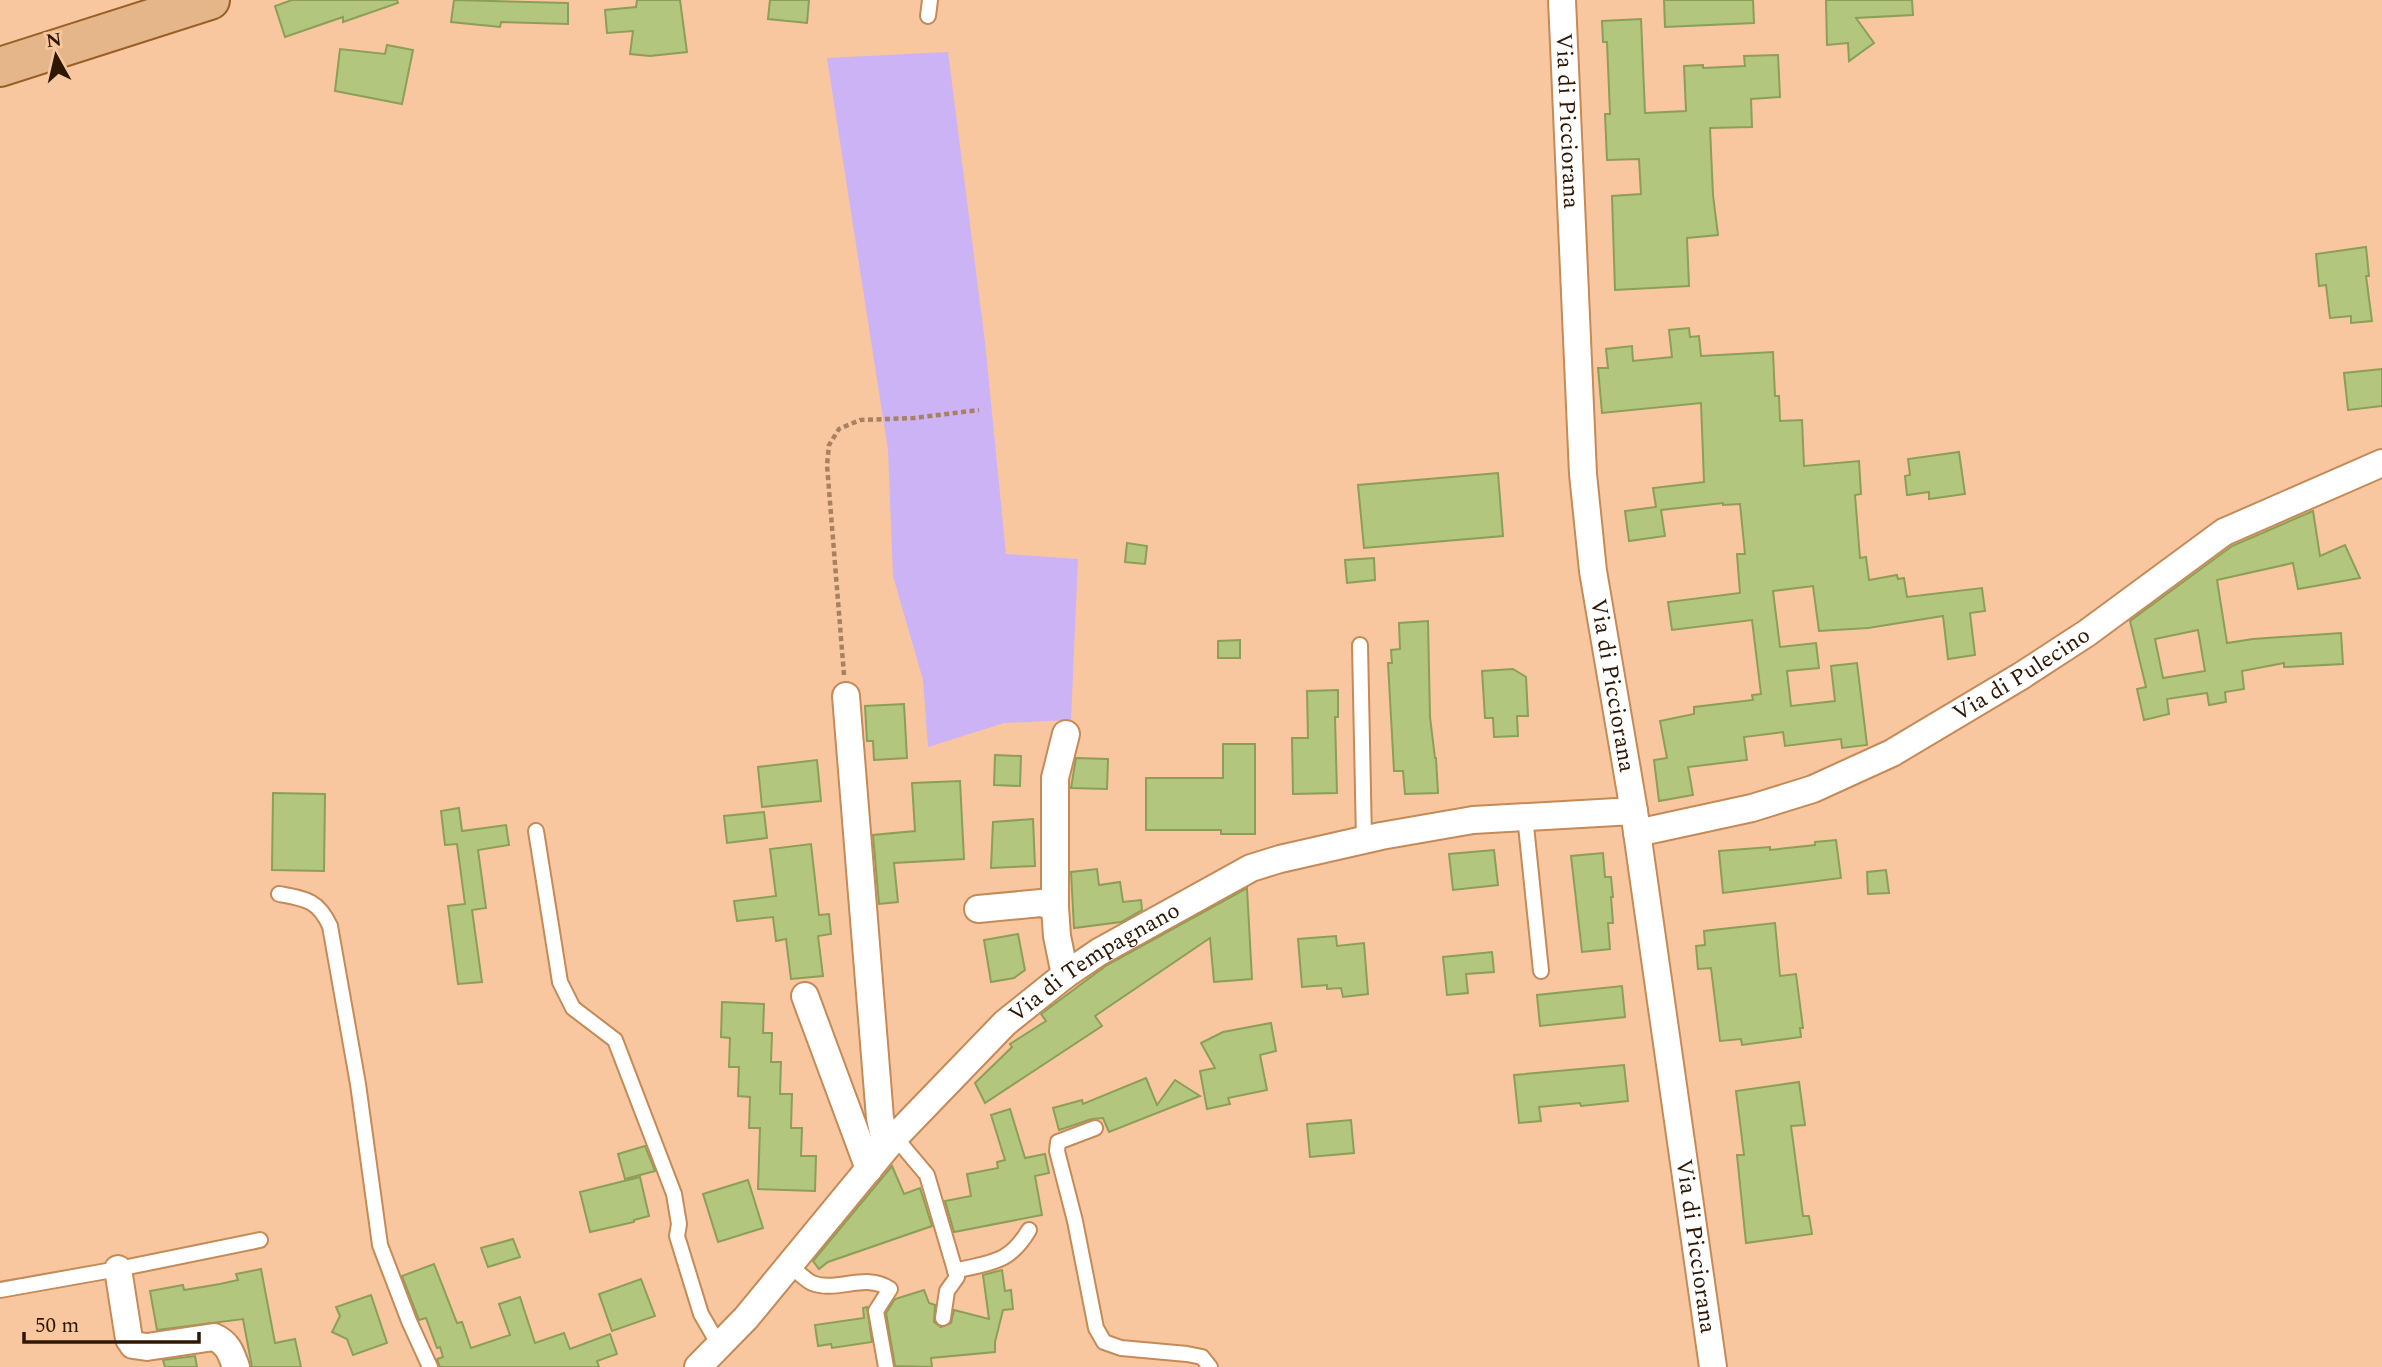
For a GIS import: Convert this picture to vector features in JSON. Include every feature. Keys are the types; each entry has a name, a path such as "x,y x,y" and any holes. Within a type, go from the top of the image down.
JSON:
{"main road":[{"path":"0,67 210,0"}],"street":[{"name":"Via di Picciorana","path":"1562,0 1583,474 1594,582 1636,822 1713,1367"},
{"name":"Via di Pulecino","path":"1636,822 1752,808 1813,789 1892,752 2021,676 2087,633 2224,532 2382,463"},
{"path":"846,696 880,1118 890,1141"},
{"path":"1065,975 1057,936 1055,906 1055,778 1066,734"},
{"name":"Via di Tempagnano","path":"698,1367 746,1318 870,1169 890,1141 1005,1023 1065,975 1099,952 1251,868 1280,859 1473,820 1525,816 1636,822"},
{"path":"978,909 1041,903 1055,906"},
{"path":"805,996 870,1169"},
{"path":"118,1269 132,1345 136,1348 147,1347 214,1337 223,1341 230,1350 236,1367"}],"lane":[{"path":"928,16 930,0"},
{"path":"1360,645 1364,840"},
{"path":"1525,816 1541,971"},
{"path":"536,831 560,982 573,1008 615,1040 674,1194 679,1224 677,1236 701,1314 719,1345"},
{"path":"279,894 304,899 323,911 330,926 358,1084 380,1245 408,1321 430,1367"},
{"path":"1095,1128 1058,1142 1057,1150 1075,1221 1096,1328 1104,1342 1121,1348 1202,1357 1210,1367"},
{"path":"890,1141 927,1175 957,1276 947,1291 943,1318"},
{"path":"955,1271 1003,1259 1018,1248 1029,1230"},
{"path":"0,1290 260,1240"},
{"path":"790,1265 812,1283 870,1281 890,1289 876,1311 886,1367"}],"path":[{"path":"846,696 827,465 829,444 839,429 860,420 914,418 979,410"}],"shaded area":[{"path":"948,52 985,342 1006,554 1078,559 1071,720 1004,723 928,747 923,680 893,576 888,450 827,58"}],"building":[{"path":"292,0 397,0 398,3 343,22 343,17 285,37 275,6"},
{"path":"454,0 568,3 568,24 501,22 500,27 451,22"},
{"path":"637,0 680,0 687,52 650,56 630,54 633,31 607,33 605,10 636,7"},
{"path":"770,0 809,0 807,23 768,19"},
{"path":"1664,0 1753,0 1754,23 1665,27"},
{"path":"1826,0 1912,0 1913,15 1856,18 1874,43 1849,61 1848,43 1827,45"},
{"path":"1641,19 1645,113 1686,111 1684,66 1745,66 1744,56 1778,55 1780,97 1751,99 1752,127 1710,128 1718,235 1687,238 1689,286 1615,290 1612,196 1641,194 1639,159 1607,160 1605,114 1610,114 1607,42 1603,42 1602,21"},
{"path":"387,45 413,50 402,104 335,91 340,49 385,54"},
{"path":"2366,247 2369,276 2366,276 2372,321 2351,323 2351,316 2330,318 2326,285 2319,286 2316,254"},
{"path":"1689,328 1690,337 1699,336 1701,356 1773,352 1775,396 1779,396 1780,421 1802,420 1804,466 1859,461 1861,494 1855,495 1860,558 1866,557 1869,580 1897,575 1898,579 1904,578 1907,597 1982,588 1985,611 1970,613 1975,655 1948,659 1943,616 1868,628 1819,631 1813,586 1773,591 1780,647 1816,643 1819,668 1787,671 1791,706 1835,701 1831,666 1857,663 1867,745 1842,748 1841,739 1785,746 1783,732 1744,737 1747,760 1688,767 1693,795 1659,801 1654,760 1667,758 1660,721 1694,714 1694,707 1753,700 1752,695 1761,694 1752,620 1672,630 1668,602 1740,593 1737,554 1745,554 1740,504 1723,503 1661,510 1665,536 1629,541 1625,511 1656,507 1653,488 1704,482 1701,403 1602,413 1598,368 1608,368 1606,349 1632,346 1633,361 1672,357 1669,330"},
{"path":"2382,369 2382,406 2348,410 2344,373"},
{"path":"1959,452 1965,494 1929,499 1929,492 1907,495 1905,476 1910,475 1908,459"},
{"path":"1498,473 1503,536 1364,548 1358,485"},
{"path":"2313,511 2320,556 2345,545 2360,578 2298,589 2293,563 2217,580 2227,643 2341,633 2343,664 2284,667 2284,663 2242,671 2244,689 2225,692 2226,702 2209,705 2207,693 2167,699 2169,714 2144,720 2137,689 2146,687 2130,621 2232,546","holes":["2198,630 2205,671 2163,678 2155,639"]},
{"path":"1127,543 1147,546 1145,564 1125,562"},
{"path":"1374,558 1375,580 1347,583 1345,560"},
{"path":"1428,621 1430,717 1438,793 1405,794 1403,771 1394,771 1388,663 1392,663 1391,650 1400,649 1399,623"},
{"path":"1240,640 1240,658 1218,658 1218,641"},
{"path":"1513,669 1526,677 1528,716 1517,716 1518,736 1494,737 1493,718 1485,718 1482,671"},
{"path":"1338,690 1338,717 1335,717 1337,793 1293,794 1292,738 1308,738 1307,691"},
{"path":"904,704 907,758 874,760 873,741 867,741 865,706"},
{"path":"1223,744 1255,744 1255,834 1221,834 1221,830 1146,830 1146,778 1223,778"},
{"path":"995,755 1021,756 1020,786 994,785"},
{"path":"1076,758 1108,759 1107,789 1071,788"},
{"path":"817,760 821,801 762,807 758,767"},
{"path":"960,781 964,859 894,863 898,902 879,904 873,835 915,831 912,783"},
{"path":"273,793 325,794 324,871 272,870"},
{"path":"459,808 462,831 506,825 509,845 478,850 486,908 472,910 482,982 458,984 448,906 465,904 457,844 445,845 441,811"},
{"path":"764,812 767,838 727,843 724,816"},
{"path":"1033,819 1035,866 991,868 993,822"},
{"path":"1836,840 1841,878 1723,893 1719,851 1770,847 1770,850"},
{"path":"811,844 819,915 829,914 831,934 818,936 823,976 791,979 786,939 776,941 773,917 737,921 734,901 776,896 770,849"},
{"path":"1494,850 1498,885 1453,890 1449,854"},
{"path":"1603,853 1605,877 1611,877 1613,897 1613,923 1608,923 1610,949 1582,952 1571,856"},
{"path":"1097,869 1099,885 1120,882 1123,902 1141,900 1142,910 1121,922 1074,928 1071,872"},
{"path":"1886,870 1889,893 1868,894 1867,872"},
{"path":"1247,888 1252,979 1214,982 1210,938 1095,1016 1102,1026 985,1103 975,1083 1012,1047 1010,1044 1046,1021 1041,1014 1107,965"},
{"path":"1775,923 1780,976 1796,974 1803,1028 1800,1028 1801,1037 1742,1045 1741,1039 1720,1041 1711,968 1698,969 1696,946 1705,945 1704,931"},
{"path":"1018,934 1025,970 1014,978 991,982 984,940"},
{"path":"1336,936 1337,946 1364,943 1368,994 1343,997 1341,988 1327,989 1327,985 1302,987 1298,939"},
{"path":"1492,952 1494,972 1466,974 1468,993 1447,995 1443,957"},
{"path":"1622,986 1625,1017 1540,1026 1537,995"},
{"path":"722,1002 764,1004 763,1033 772,1033 771,1062 781,1062 780,1094 792,1094 791,1128 802,1128 801,1156 816,1156 815,1191 758,1189 760,1128 749,1128 750,1097 738,1096 739,1067 729,1067 730,1038 721,1037"},
{"path":"1271,1023 1276,1051 1260,1055 1267,1090 1228,1098 1230,1104 1207,1109 1200,1071 1215,1068 1201,1043 1223,1032"},
{"path":"1624,1065 1628,1101 1539,1107 1541,1121 1519,1123 1514,1075"},
{"path":"1146,1078 1157,1105 1175,1080 1200,1096 1109,1132 1103,1118 1059,1130 1053,1108 1082,1100 1083,1104"},
{"path":"1799,1082 1805,1125 1791,1126 1803,1216 1809,1216 1812,1234 1746,1243 1737,1155 1744,1155 1736,1091"},
{"path":"1010,1109 1025,1158 1045,1154 1049,1173 1035,1176 1042,1215 954,1232 945,1201 971,1196 967,1174 998,1168 997,1162 1005,1160 991,1115"},
{"path":"1351,1120 1354,1153 1310,1157 1307,1124"},
{"path":"645,1146 655,1171 625,1179 618,1154"},
{"path":"892,1166 904,1194 920,1188 932,1226 828,1262 819,1269 813,1261"},
{"path":"640,1177 649,1216 590,1232 580,1192"},
{"path":"748,1180 763,1228 718,1242 703,1194"},
{"path":"513,1239 520,1257 488,1267 481,1248"},
{"path":"434,1264 457,1323 462,1322 471,1348 510,1335 499,1304 520,1297 535,1343 564,1333 570,1349 610,1334 617,1354 597,1361 599,1367 440,1367 437,1359 443,1357 440,1347 437,1348 426,1318 419,1320 402,1276"},
{"path":"261,1269 275,1343 295,1339 301,1367 252,1367 243,1319 157,1330 150,1291 183,1285 184,1290 220,1284 238,1280 236,1274"},
{"path":"1002,1270 1005,1291 1011,1290 1013,1309 1003,1310 995,1352 931,1358 932,1367 895,1366 886,1313 895,1299 924,1290 929,1303 935,1305 934,1322 941,1327 951,1323 954,1310 989,1319 983,1275"},
{"path":"641,1279 655,1316 612,1331 599,1294"},
{"path":"371,1295 387,1343 353,1355 347,1339 332,1332 340,1316 336,1307"},
{"path":"867,1307 872,1342 832,1348 831,1344 818,1346 815,1325 864,1318 863,1308"},
{"path":"195,1356 197,1367 165,1367 163,1360"}]}
